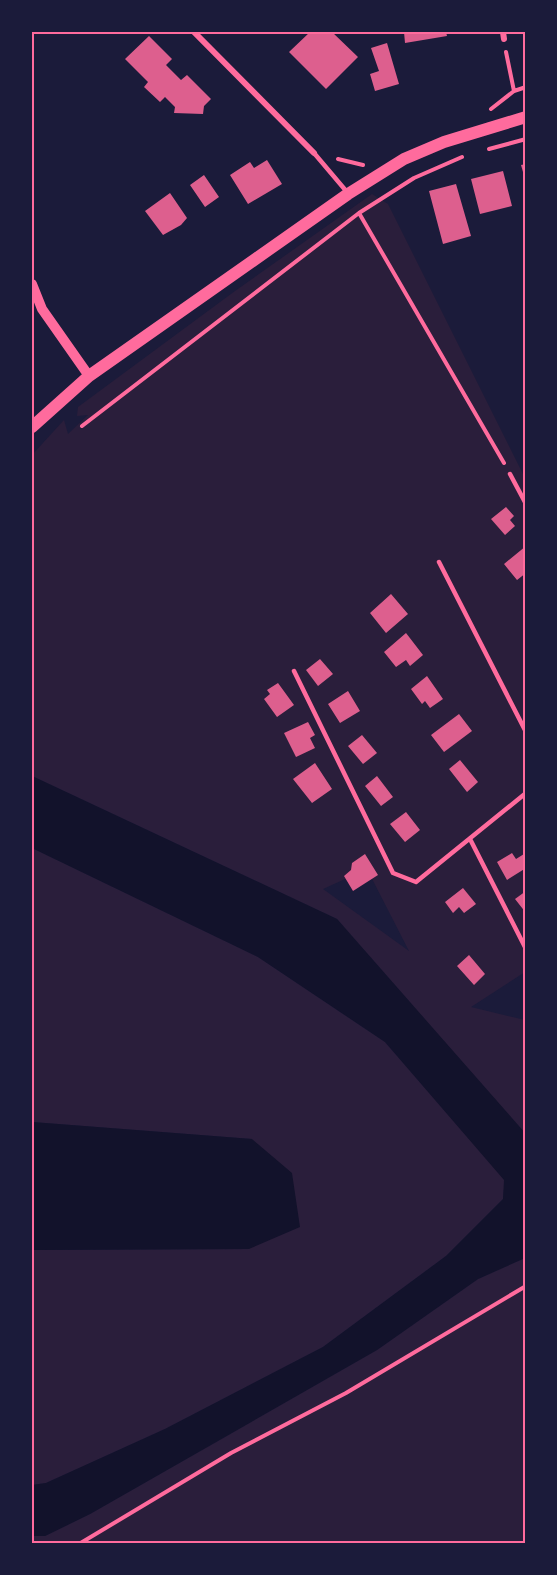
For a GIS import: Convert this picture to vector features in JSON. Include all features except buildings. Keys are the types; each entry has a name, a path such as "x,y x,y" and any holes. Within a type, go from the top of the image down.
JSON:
{"main road":[{"path":"32,427 89,376 348,194 404,159 444,142 525,117"}],"street":[{"path":"194,32 314,153"},
{"path":"503,32 504,39"},
{"path":"32,284 42,309 89,376"}],"lane":[{"path":"314,153 348,194"},
{"path":"510,474 525,504"},
{"path":"439,562 525,732"},
{"path":"294,671 393,873 416,882 525,793"},
{"path":"470,839 525,949"}],"path":[{"path":"504,39 514,91"},
{"path":"494,105 514,91 525,87"},
{"path":"485,150 525,139"},
{"path":"314,153 387,170"},
{"path":"82,426 359,213 414,178 466,155"},
{"path":"359,213 510,474"},
{"path":"79,1544 231,1453 356,1388 525,1286"}],"shaded area":[{"path":"372,194 388,204 525,478 525,972 471,1007 525,1020 525,1134 337,919 32,776 32,455 64,420 68,434 88,415 77,416 78,407 235,291","holes":["367,869 409,951 323,889"]},
{"path":"32,776 337,919 526,1134 525,1258 478,1279 377,1350 90,1514 45,1536 32,1536 32,1485 46,1483 165,1429 323,1347 446,1256 503,1199 504,1180 385,1042 258,957 32,848"},
{"path":"32,848 258,957 385,1042 505,1180 503,1199 446,1256 323,1347 165,1429 46,1483 32,1485 32,1250 249,1249 252,1139 32,1122"},
{"path":"32,1122 252,1139 292,1173 300,1227 249,1249 32,1250"},
{"path":"525,1258 525,1543 32,1544 32,1536 45,1536 90,1514 377,1350 478,1279"}]}
